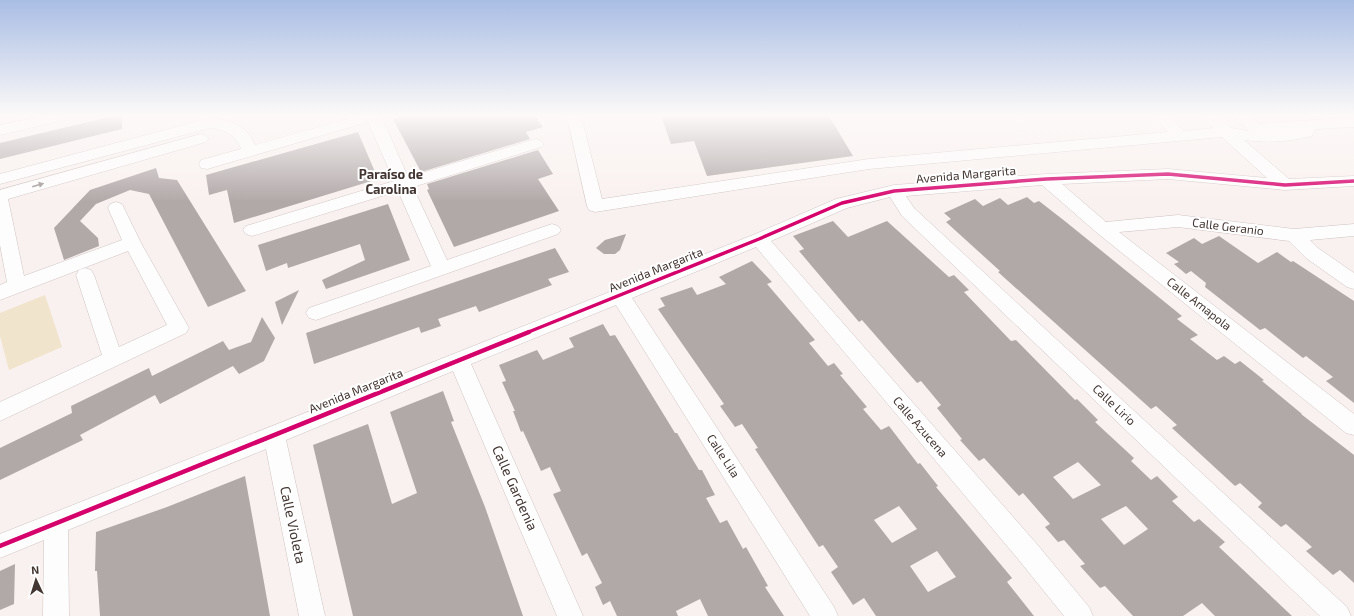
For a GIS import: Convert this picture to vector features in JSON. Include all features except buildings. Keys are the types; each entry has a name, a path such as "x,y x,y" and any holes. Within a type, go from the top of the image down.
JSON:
{"street":[{"path":"0,179 128,145"},
{"path":"0,196 182,145"},
{"path":"247,145 250,151"},
{"path":"207,164 272,145"},
{"path":"386,145 442,270"},
{"path":"252,230 404,186 534,145"},
{"path":"581,145 595,206 869,164 1083,145"},
{"path":"1239,145 1285,185"},
{"name":"Avenida Margarita","path":"0,546 56,525 274,435 759,239 842,203 894,191 1046,179 1168,174 1285,185 1354,181"},
{"name":"Calle Amapola","path":"1046,179 1102,228 1354,426"},
{"name":"Calle Lirio","path":"894,191 908,212 1338,616"},
{"path":"0,200 17,286"},
{"path":"0,412 179,328 132,243 116,208"},
{"name":"Calle Geranio","path":"1102,228 1178,221 1294,235 1354,230"},
{"path":"316,313 442,270 552,230"},
{"path":"1294,235 1312,254 1354,282"},
{"name":"Calle Azucena","path":"759,239 1022,545 1080,616"},
{"path":"0,293 132,243"},
{"path":"85,275 113,358"},
{"name":"Calle Lila","path":"620,295 825,616"},
{"name":"Calle Gardenia","path":"459,361 570,616"},
{"name":"Calle Violeta","path":"274,435 312,616"},
{"path":"56,525 56,616"}],"shaded area":[{"path":"45,295 62,347 9,370 0,336 0,313"}],"cycle path":[{"path":"0,546 759,239 842,203 894,191 1046,179 1168,174 1285,185 1354,181"}],"district":[{"name":"Paraíso de Carolina","path":"391,182"}]}
